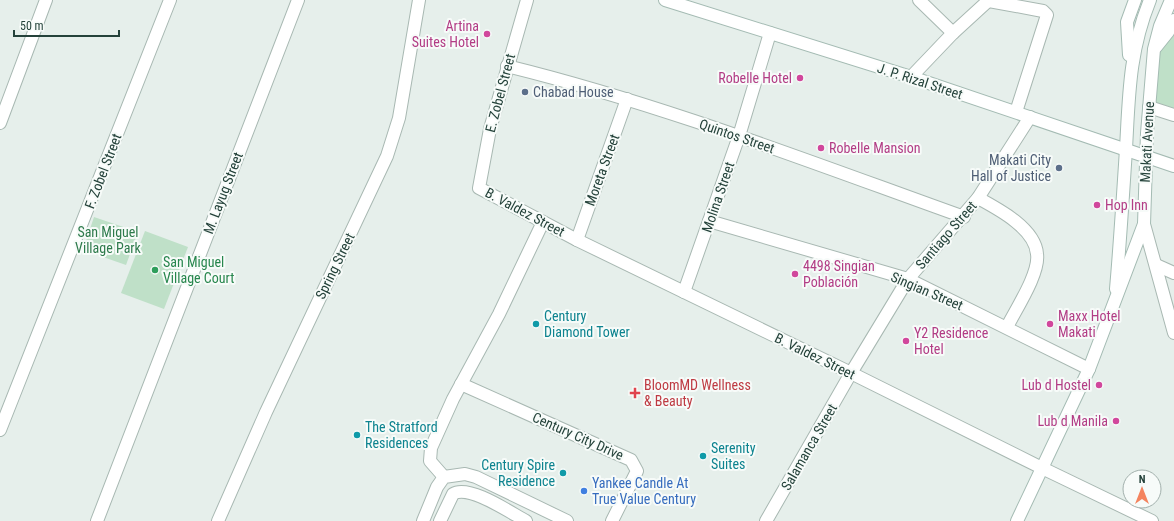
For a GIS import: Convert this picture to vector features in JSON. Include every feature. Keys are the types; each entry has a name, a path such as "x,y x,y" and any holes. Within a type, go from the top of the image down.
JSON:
{"street":[{"path":"0,123 46,0"},
{"name":"F. Zobel Street","path":"0,430 170,0"},
{"name":"M. Layug Street","path":"97,521 298,0"},
{"name":"Spring Street","path":"218,521 266,412 387,156 398,118 419,0"},
{"name":"E. Zobel Street","path":"479,188 490,128 506,66 527,0"},
{"name":"J. P. Rizal Street","path":"665,0 911,77 1174,166"},
{"path":"919,0 953,34"},
{"path":"911,77 989,0 1047,13 1016,112"},
{"path":"1130,72 1128,22 1135,0"},
{"name":"Makati Avenue","path":"1114,305 1122,224 1130,72 1140,23 1150,0"},
{"name":"Makati Avenue","path":"1017,521 1089,369 1144,224 1146,156 1154,49 1160,26 1171,0"},
{"path":"1154,49 1168,32 1174,20"},
{"name":"Molina Street","path":"684,292 739,136 770,33"},
{"name":"Quintos Street","path":"506,66 627,99 739,136 964,217"},
{"name":"Moreta Street","path":"577,240 627,99"},
{"path":"1149,107 1174,115"},
{"name":"Santiago Street","path":"851,373 908,279 964,217 978,198 1030,117"},
{"name":"B. Valdez Street","path":"479,188 577,240 1152,521"},
{"path":"978,198 1014,220 1022,227 1030,236 1038,254 1037,265 1032,278 1007,327"},
{"path":"444,477 430,461 430,448 461,384 499,314 543,222"},
{"name":"Singian Street","path":"709,222 908,279 1089,369"},
{"path":"1144,224 1174,333"},
{"path":"1156,265 1174,273"},
{"name":"Salamanca Street","path":"766,521 851,373"},
{"name":"Century City Drive","path":"461,384 631,460 637,471 612,521"},
{"path":"423,521 437,487 444,477 465,474 476,477 567,521"},
{"path":"440,521 453,494 461,491 478,496 526,521"}],"green space":[{"path":"1174,26 1174,112 1152,104 1159,49"},
{"name":"San Miguel Village Park","path":"94,217 138,232 126,265 83,250"},
{"name":"San Miguel Village Court","path":"145,231 188,247 164,309 121,293"}],"place":[{"name":"Artina Suites Hotel","path":"487,34"},
{"name":"Robelle Hotel","path":"800,78"},
{"name":"Chabad House","path":"525,92"},
{"name":"Robelle Mansion","path":"821,148"},
{"name":"Makati City Hall of Justice","path":"1059,168"},
{"name":"Hop Inn","path":"1097,205"},
{"name":"San Miguel Village Court","path":"155,270"},
{"name":"4498 Singian Población","path":"795,274"},
{"name":"Century Diamond Tower","path":"536,324"},
{"name":"Maxx Hotel Makati","path":"1050,324"},
{"name":"Y2 Residence Hotel","path":"906,341"},
{"name":"Lub d Hostel","path":"1099,385"},
{"name":"BloomMD Wellness & Beauty","path":"635,393"},
{"name":"Lub d Manila","path":"1116,421"},
{"name":"The Stratford Residences","path":"357,435"},
{"name":"Serenity Suites","path":"703,456"},
{"name":"Century Spire Residence","path":"563,473"},
{"name":"Yankee Candle At True Value Century","path":"584,491"}]}
